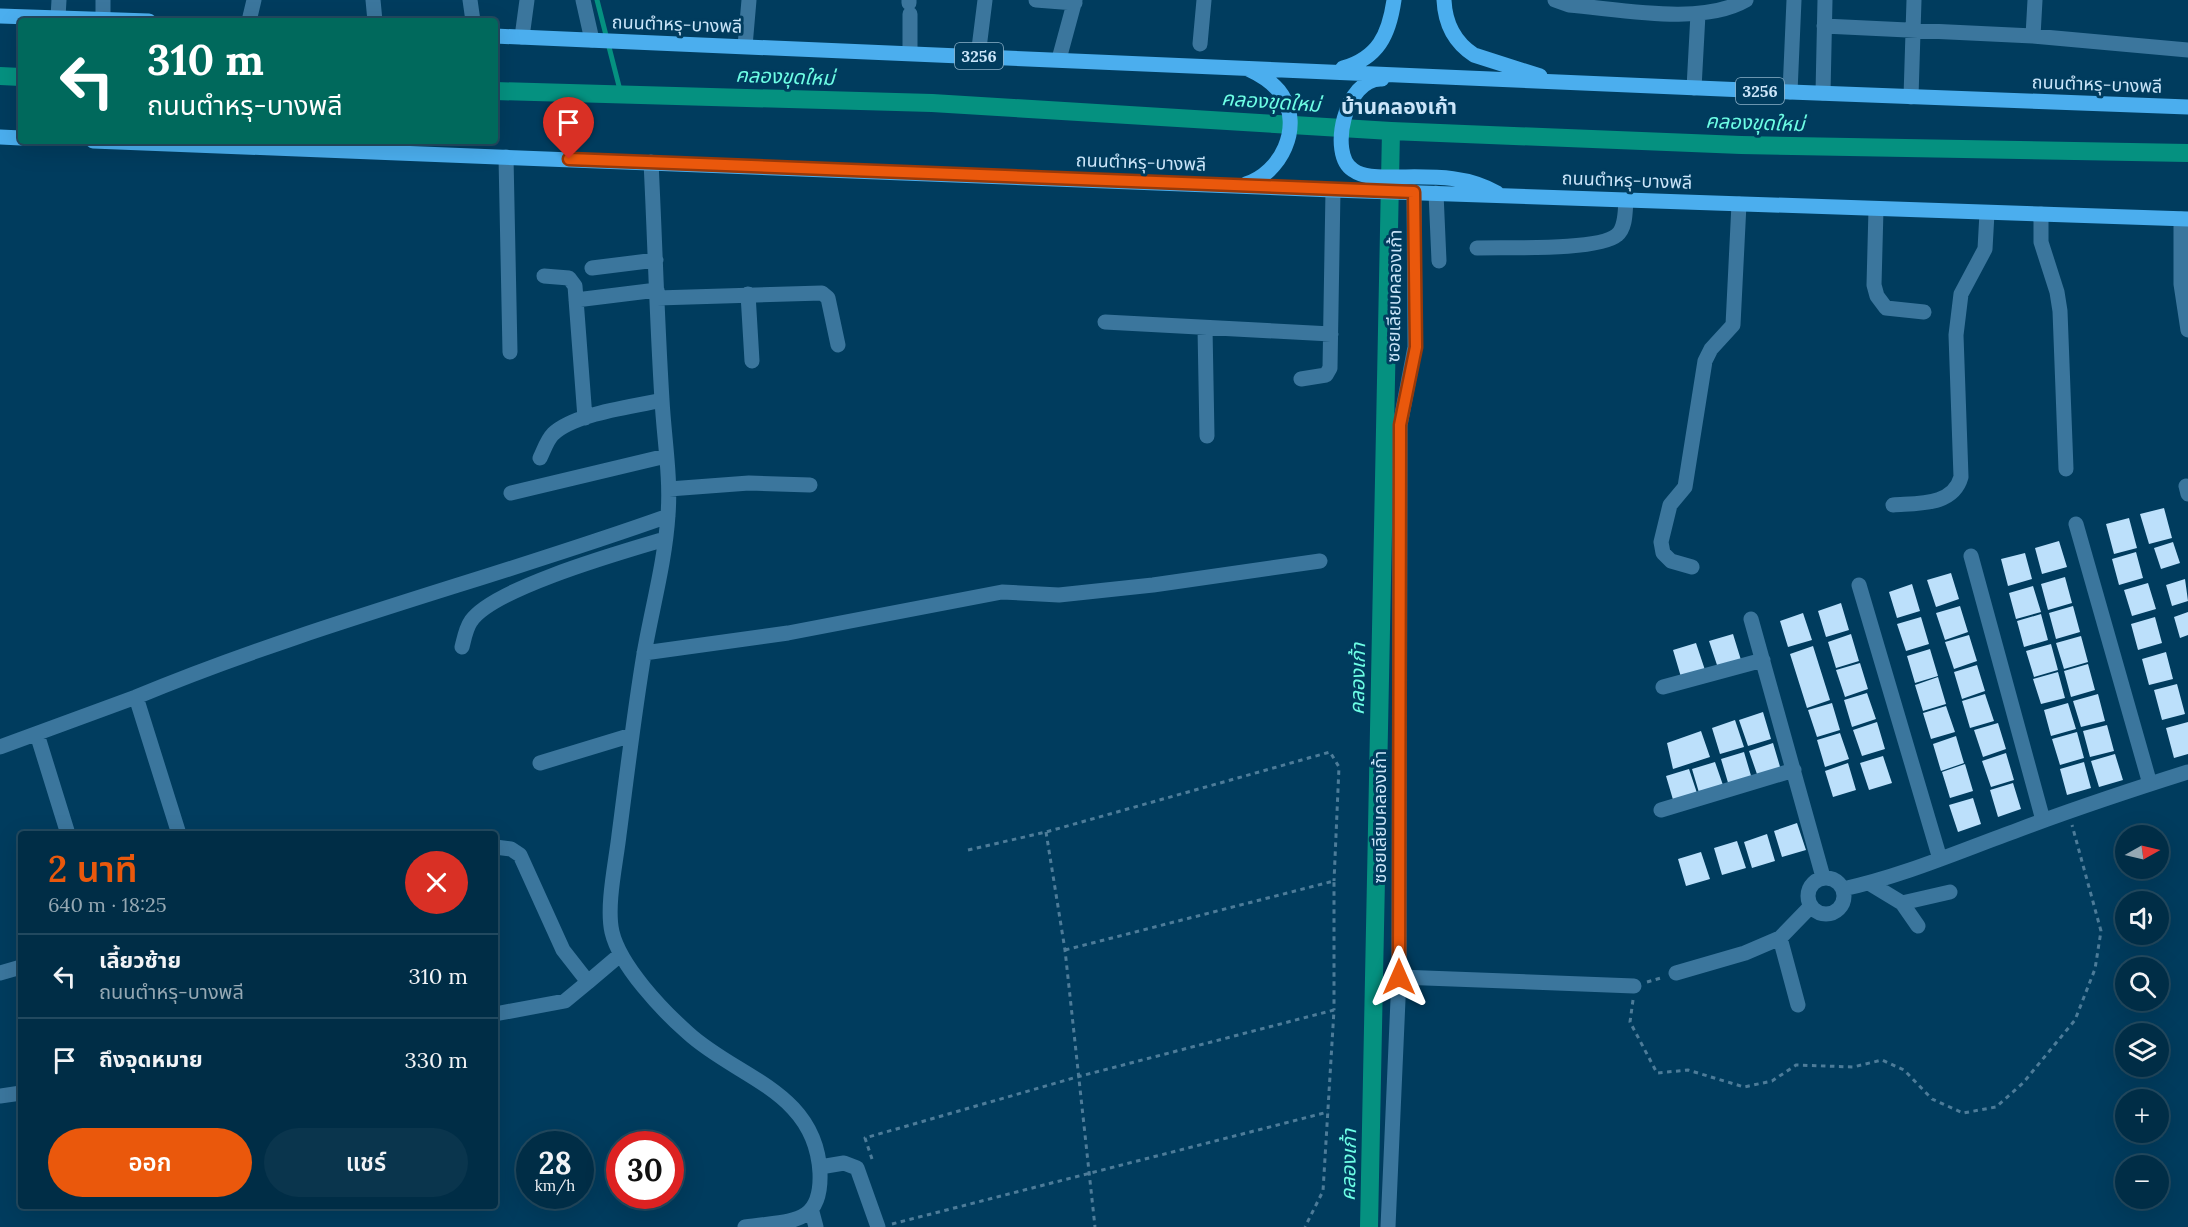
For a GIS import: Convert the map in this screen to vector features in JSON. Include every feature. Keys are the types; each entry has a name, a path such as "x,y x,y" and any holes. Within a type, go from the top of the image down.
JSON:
{"main road":[{"path":"1331,71 1355,64 1373,53 1388,25 1394,0"},
{"path":"1444,0 1447,21 1464,49 1474,55 1561,82"},
{"path":"0,16 80,18"},
{"name":"ถนนตำหรุ-บางพลี","path":"498,36 1790,92 2188,106"},
{"path":"1240,186 1260,178 1281,154 1288,138 1290,122 1287,105 1278,90 1261,75 1244,67"},
{"path":"1501,195 1486,186 1464,179 1408,187 1352,170 1343,157 1344,122 1354,93 1365,82 1377,79 1525,86 1604,84"},
{"path":"0,137 18,138"},
{"name":"ถนนตำหรุ-บางพลี","path":"171,144 1333,190 1370,191 1408,187 1436,193 2185,219"}],"street":[{"path":"58,17 59,0"},
{"path":"103,0 103,18"},
{"path":"250,18 254,0"},
{"path":"373,0 375,18"},
{"path":"470,0 473,18"},
{"path":"522,37 527,0"},
{"path":"583,0 592,39"},
{"path":"746,46 749,0"},
{"path":"978,56 985,0"},
{"path":"1036,0 1075,1 1059,59"},
{"path":"1200,44 1204,0"},
{"path":"1555,0 1569,5 1698,14 1724,9 1746,0"},
{"path":"1790,92 1794,0"},
{"path":"1823,93 1825,0"},
{"path":"1911,97 1914,0"},
{"path":"2032,36 2035,0"},
{"path":"909,6 910,53"},
{"path":"1694,88 1698,14"},
{"path":"1824,26 1913,28 2188,50"},
{"path":"507,157 510,352"},
{"path":"651,162 669,516 644,653 632,735 611,915 612,931 621,954 657,1002 690,1035 766,1084 783,1098 803,1120 813,1141 819,1167 821,1193 812,1212 816,1227"},
{"name":"ซอยเลียบคลองเก้า","path":"1388,1227 1399,977 1400,425 1416,347 1408,187"},
{"path":"1301,379 1326,375 1330,368 1333,190"},
{"path":"1436,193 1439,261"},
{"path":"1477,248 1585,245 1606,241 1617,235 1623,227 1626,200"},
{"path":"1692,567 1671,561 1663,553 1660,542 1670,505 1684,487 1705,361 1711,349 1733,325 1739,204"},
{"path":"1876,209 1874,285 1877,296 1886,308 1924,312"},
{"path":"1893,505 1946,498 1957,490 1961,477 1957,315 1964,286 1984,249 1988,213"},
{"path":"2041,214 2041,243 2057,292 2060,311 2066,469"},
{"path":"2185,219 2181,284 2188,330"},
{"path":"592,268 656,261"},
{"path":"544,276 573,280 585,418"},
{"path":"576,300 657,294 822,293 828,298 838,345"},
{"path":"748,294 752,361"},
{"path":"1105,322 1331,334"},
{"path":"1205,328 1207,436"},
{"path":"540,458 552,435 561,428 585,418 662,400"},
{"path":"511,494 666,456"},
{"path":"669,489 749,483 810,485"},
{"path":"0,747 262,650 552,557 669,516"},
{"path":"2076,524 2150,784"},
{"path":"462,647 470,622 479,613 506,597 566,570 665,539"},
{"path":"1971,556 2043,820"},
{"path":"644,653 788,633 1002,592 1059,595 1153,585 1320,561"},
{"path":"1859,585 1940,859"},
{"path":"1751,619 1823,878"},
{"path":"1662,687 1763,660"},
{"path":"136,697 178,831"},
{"path":"37,734 67,831"},
{"path":"540,763 632,735"},
{"path":"1661,810 1794,770"},
{"path":"1843,889 1869,883 1940,859 2043,820 2188,772"},
{"path":"498,847 510,849 520,855 563,950 588,982"},
{"path":"1823,878 1838,882 1843,889 1843,904 1838,910 1824,914 1811,906 1808,898 1809,888 1815,881 1823,878"},
{"path":"1869,883 1902,903 1918,926"},
{"path":"1902,903 1950,892"},
{"path":"1676,973 1745,953 1779,938 1811,906"},
{"path":"1779,938 1798,1005"},
{"path":"498,1013 565,1001 621,954"},
{"path":"0,974 18,968"},
{"path":"1399,977 1473,982 1560,981 1634,986"},
{"path":"0,1096 18,1093"},
{"path":"819,1167 844,1163 857,1168 878,1227"},
{"path":"746,1227 798,1218 812,1212"}],"path":[{"path":"968,850 1046,832 1330,752 1339,767 1334,880 1334,1010 1323,1191 1305,1227"},
{"path":"1676,973 1634,986 1630,1022 1657,1073 1688,1070 1744,1087 1772,1081 1796,1065 1853,1067 1882,1060 1904,1070 1932,1099 1963,1113 1996,1107 2023,1083 2075,1020 2095,969 2101,931 2068,812"},
{"path":"1046,832 1065,950 1095,1227"},
{"path":"1065,950 1334,880"},
{"path":"875,1170 865,1138 1077,1077 1334,1010"},
{"path":"878,1227 1328,1112"}],"building":[{"path":"2164,508 2172,538 2149,544 2140,514"},
{"path":"2129,518 2137,548 2114,554 2106,524"},
{"path":"2059,541 2067,567 2042,574 2035,548"},
{"path":"2173,542 2180,563 2161,569 2154,548"},
{"path":"2136,552 2143,578 2119,585 2112,559"},
{"path":"2025,553 2032,579 2008,586 2001,559"},
{"path":"1951,573 1959,599 1936,607 1927,580"},
{"path":"2065,577 2072,603 2048,610 2041,584"},
{"path":"2185,579 2188,601 2172,606 2166,585"},
{"path":"2148,583 2156,609 2132,616 2124,590"},
{"path":"1912,584 1920,611 1897,618 1889,592"},
{"path":"2033,586 2041,612 2016,619 2009,593"},
{"path":"1841,603 1849,630 1826,637 1818,611"},
{"path":"1960,606 1968,632 1945,640 1936,613"},
{"path":"2073,606 2080,632 2056,639 2049,613"},
{"path":"2188,612 2188,635 2180,638 2174,617"},
{"path":"1803,613 1812,640 1788,647 1780,621"},
{"path":"2041,614 2048,640 2024,647 2017,621"},
{"path":"1921,617 1929,644 1906,651 1897,624"},
{"path":"2155,617 2162,643 2138,650 2131,624"},
{"path":"1733,634 1741,660 1718,668 1709,641"},
{"path":"1851,634 1859,661 1836,668 1828,642"},
{"path":"1969,635 1977,661 1954,669 1945,642"},
{"path":"2081,636 2088,662 2064,669 2056,643"},
{"path":"1696,643 1705,670 1681,677 1673,650"},
{"path":"2051,644 2058,670 2034,677 2026,651"},
{"path":"1813,646 1830,700 1807,708 1790,654"},
{"path":"1930,649 1938,676 1915,683 1907,656"},
{"path":"2166,652 2173,679 2149,685 2142,659"},
{"path":"1860,663 1868,689 1845,697 1836,670"},
{"path":"2088,664 2095,690 2071,697 2064,671"},
{"path":"1977,665 1985,691 1962,699 1954,672"},
{"path":"2058,672 2065,698 2041,704 2033,679"},
{"path":"1938,677 1946,704 1923,711 1915,685"},
{"path":"2177,684 2185,714 2162,720 2154,690"},
{"path":"1867,693 1876,719 1852,727 1844,700"},
{"path":"1985,694 1994,721 1970,728 1962,701"},
{"path":"2098,694 2105,721 2081,727 2073,701"},
{"path":"1832,703 1840,730 1817,737 1808,710"},
{"path":"2068,703 2076,729 2051,736 2044,710"},
{"path":"1946,706 1955,732 1931,739 1923,713"},
{"path":"1763,712 1771,739 1748,746 1739,720"},
{"path":"1735,720 1744,747 1720,754 1712,728"},
{"path":"1877,722 1885,749 1862,756 1853,730"},
{"path":"2188,722 2188,754 2174,758 2166,728"},
{"path":"1998,723 2006,749 1983,757 1974,730"},
{"path":"2107,725 2114,751 2090,757 2083,731"},
{"path":"1701,731 1710,757 1673,769 1667,743"},
{"path":"2077,732 2084,758 2060,765 2052,739"},
{"path":"1840,733 1849,759 1825,767 1817,740"},
{"path":"1956,736 1964,763 1941,771 1933,744"},
{"path":"1773,743 1781,770 1758,777 1749,751"},
{"path":"1744,752 1752,779 1729,786 1721,759"},
{"path":"2006,753 2014,780 1991,787 1982,761"},
{"path":"2115,754 2123,780 2099,787 2091,761"},
{"path":"1883,756 1892,783 1869,790 1860,763"},
{"path":"1715,762 1724,788 1700,796 1692,769"},
{"path":"2084,762 2091,788 2067,795 2060,769"},
{"path":"1848,763 1856,790 1833,797 1825,771"},
{"path":"1965,764 1973,791 1950,798 1942,772"},
{"path":"1689,769 1698,796 1674,803 1666,776"},
{"path":"2013,783 2021,809 1998,817 1990,790"},
{"path":"1973,798 1981,824 1958,832 1949,805"},
{"path":"1797,823 1806,850 1782,857 1774,831"},
{"path":"1767,834 1775,861 1752,868 1744,842"},
{"path":"1737,841 1746,868 1722,875 1714,848"},
{"path":"1701,852 1710,879 1686,886 1678,859"}],"waterway":[{"path":"597,0 621,94"},
{"name":"คลองขุดใหม่","path":"0,76 18,77"},
{"name":"คลองขุดใหม่","path":"498,91 932,103 1391,131 1741,145 2188,153"},
{"name":"คลองเก้า","path":"1369,1227 1391,131"}],"district":[{"name":"บ้านคลองเก้า","path":"1399,106"}],"route":[{"path":"569,159 1414,192 1416,347 1401,410 1400,425 1399,977"}]}
